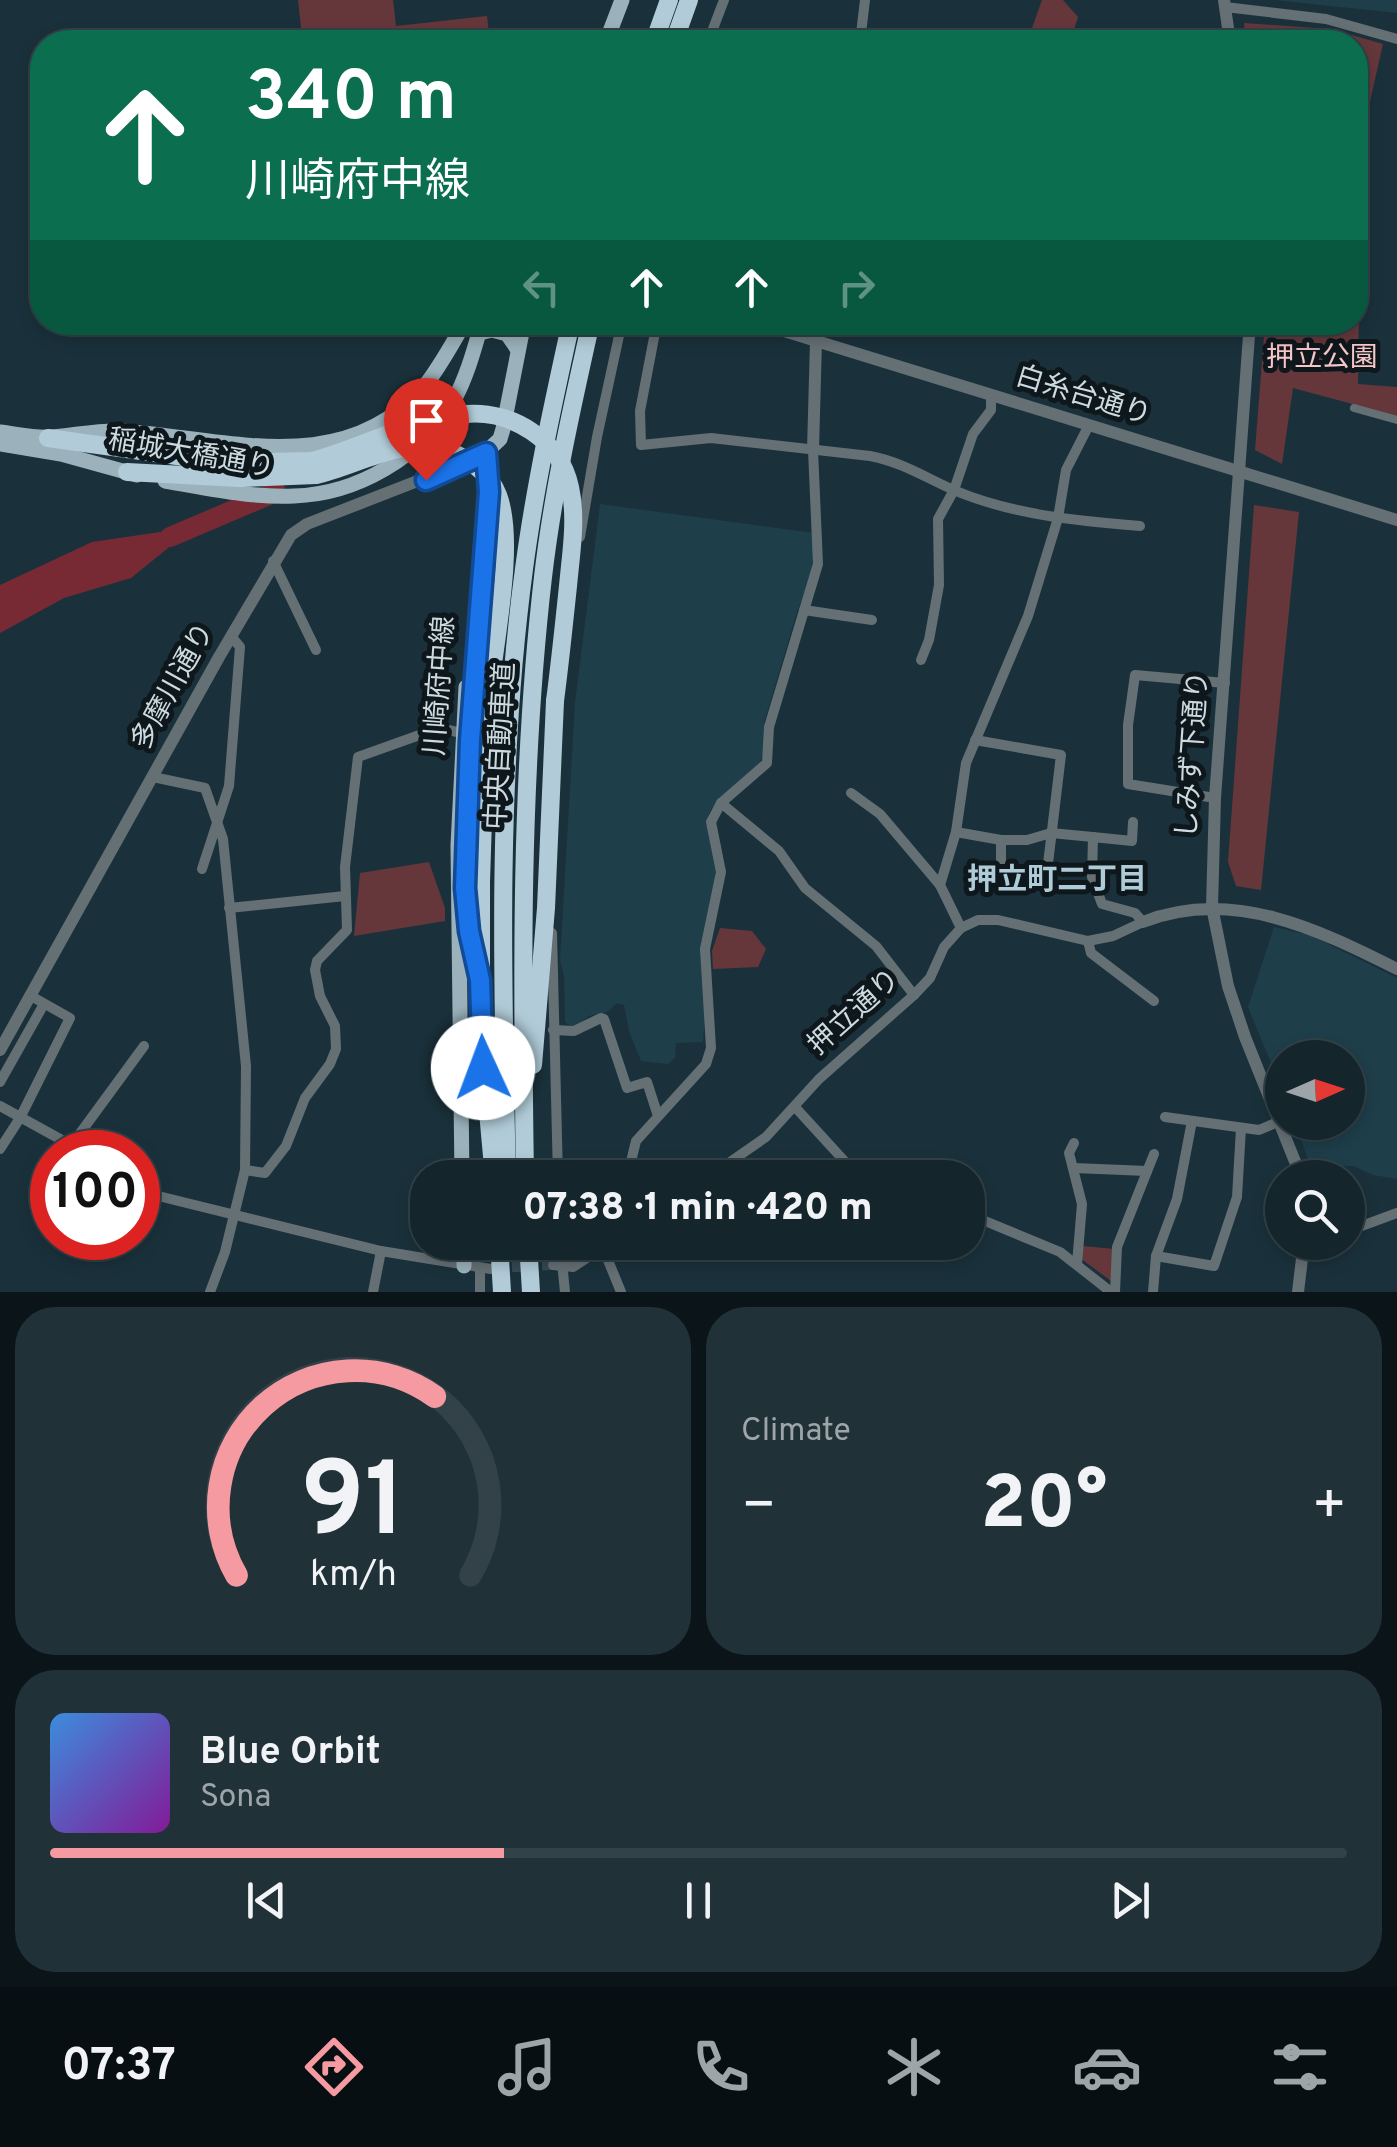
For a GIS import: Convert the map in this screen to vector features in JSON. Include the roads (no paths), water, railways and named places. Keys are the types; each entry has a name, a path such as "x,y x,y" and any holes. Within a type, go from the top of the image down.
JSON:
{"highway":[{"path":"658,30 668,0"},
{"path":"678,30 689,0"},
{"name":"中央自動車道","path":"507,1160 504,928 510,720 524,571 540,468 568,335"},
{"name":"中央自動車道","path":"525,1160 523,911 534,657 557,476 588,335"},
{"path":"46,444 227,463 283,464 341,454 464,414 495,415 526,428 562,466 572,499 572,542 556,701 533,1068 535,1160"},
{"path":"127,472 286,478 343,468 392,451 430,447 467,460 496,490 504,515 506,542 488,706 480,980 492,1160"},
{"path":"480,980 465,888 474,681 488,514"},
{"path":"500,1260 502,1292"},
{"path":"511,1260 513,1292"},
{"path":"529,1260 531,1292"},
{"path":"539,1260 541,1292"}],"main road":[{"path":"611,30 622,0"},
{"name":"稲城大橋通り","path":"46,444 109,431 254,448 308,446 357,434 384,420 424,386 467,335"},
{"name":"稲城大橋通り","path":"46,444 151,479 248,494 299,496 352,485 395,463 428,434 451,405 465,377 473,335"},
{"path":"509,335 518,350"},
{"name":"川崎府中線","path":"466,808 462,733 476,562 488,514 486,453 504,429 521,335"},
{"path":"0,432 46,444"},
{"path":"0,444 46,444"},
{"name":"川崎府中線","path":"462,1160 460,924 466,808 501,530 500,491 486,453"},
{"path":"474,1260 478,1268"}],"street":[{"path":"713,30 724,0"},
{"path":"861,30 865,0"},
{"path":"1228,30 1225,4 1363,30"},
{"path":"1368,31 1397,39"},
{"path":"557,1160 551,916 561,707 574,571 619,335"},
{"path":"655,335 640,412 641,445 711,438 892,460 954,490 1014,510 1140,526"},
{"name":"白糸台通り","path":"797,335 1397,520"},
{"name":"しみず下通り","path":"1249,335 1215,798 1212,906 1228,986 1265,1087"},
{"path":"632,1160 636,1141 706,1064 711,1048 706,949 721,872 711,822 721,803 766,763 769,727 818,564 812,450 816,341"},
{"path":"920,660 940,585 938,519 954,490 973,434 991,410 992,395"},
{"path":"1354,408 1397,420"},
{"path":"940,885 956,832 966,763 1028,616 1058,518 1066,470 1089,426"},
{"name":"多摩川通り","path":"0,1050 291,534 301,526 486,453"},
{"path":"274,561 316,650"},
{"path":"804,610 872,620"},
{"path":"202,869 229,786 240,647 231,636"},
{"path":"1215,798 1128,784 1128,725 1135,675 1224,683"},
{"path":"244,1170 266,1173 286,1146 305,1098 336,1049 335,1026 320,996 314,970 317,961 345,935 349,818 358,756 439,728 462,733"},
{"path":"976,740 1061,755 1047,872"},
{"path":"153,777 205,788 219,825 229,908 246,1066 244,1170 236,1214 210,1292"},
{"path":"851,794 880,814 940,885 960,928 978,920 998,920 1088,941 1113,936 1166,913 1212,906 1304,925 1397,969"},
{"path":"721,803 780,852 805,888 876,946 914,995"},
{"path":"956,832 1001,840 1027,840 1051,833 1132,840 1134,822"},
{"path":"1093,837 1092,877 1102,904 1135,913 1143,922"},
{"path":"1001,840 1001,861"},
{"path":"229,908 346,896"},
{"name":"押立通り","path":"732,1160 766,1136 819,1079 914,995 930,978 944,947 960,928"},
{"path":"1088,941 1090,953 1154,1001"},
{"path":"0,1149 20,1118 70,1018 31,996"},
{"path":"0,1082 44,1004"},
{"path":"553,1030 574,1030 604,1019 627,1088 647,1082 658,1116"},
{"path":"87,1130 144,1046"},
{"path":"0,1106 40,1130"},
{"path":"795,1107 843,1160"},
{"path":"1165,1117 1265,1128"},
{"path":"1153,1292 1156,1256 1177,1198 1192,1122"},
{"path":"1156,1256 1214,1266 1237,1197 1241,1128"},
{"path":"1074,1143 1069,1153 1082,1204 1076,1264"},
{"path":"1113,1292 1117,1246 1154,1154"},
{"path":"1074,1168 1147,1171"},
{"path":"160,1195 381,1251 478,1268 480,1292"},
{"path":"1365,1225 1397,1213"},
{"path":"985,1221 1060,1252 1113,1292"},
{"path":"373,1292 381,1251"},
{"path":"558,1260 565,1292"},
{"path":"558,1266 573,1267 584,1260"},
{"path":"611,1260 621,1292"},
{"path":"1298,1292 1305,1260"}],"waterway":[{"path":"170,537 276,492"}],"tunnel":[{"path":"497,1268 553,1265"}],"district":[{"name":"押立町二丁目","path":"1057,881"}],"park label":[{"name":"押立公園","path":"1322,359"}]}
